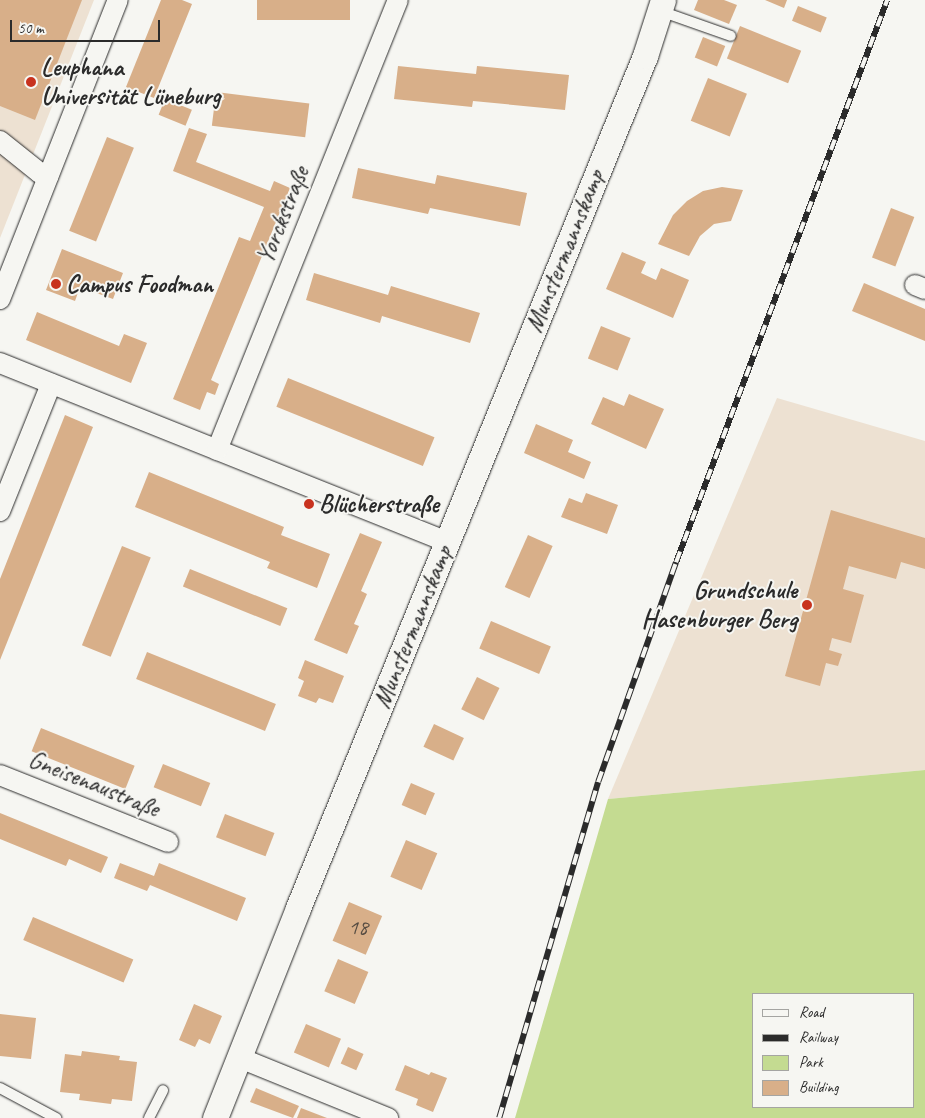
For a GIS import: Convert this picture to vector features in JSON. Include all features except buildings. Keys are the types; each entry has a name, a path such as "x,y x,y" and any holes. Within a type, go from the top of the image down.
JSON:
{"street":[{"path":"0,299 118,0"},
{"name":"Yorckstraße","path":"217,450 398,0"},
{"name":"Munstermannskamp","path":"215,1118 298,908 645,56 661,5"},
{"path":"0,141 40,173 48,176"},
{"path":"0,364 447,542"},
{"path":"0,511 51,384"},
{"name":"Gneisenaustraße","path":"0,775 168,842"},
{"path":"240,1058 388,1118"}],"lane":[{"path":"661,5 731,36"},
{"path":"0,1088 56,1118"},
{"path":"150,1118 163,1090"}],"shaded area":[{"name":"Leuphana Universität Lüneburg","path":"0,0 94,0 0,238"},
{"name":"Grundschule Hasenburger Berg","path":"777,398 925,441 925,770 608,799"}],"green space":[{"path":"925,770 925,1118 515,1118 608,799"}],"railway":[{"path":"499,1118 598,782 676,562 887,0"}],"place":[{"name":"Leuphana Universität Lüneburg","path":"31,82"},
{"name":"Campus Foodman","path":"56,284"},
{"name":"Blücherstraße","path":"309,504"},
{"name":"Grundschule Hasenburger Berg","path":"807,605"}]}
